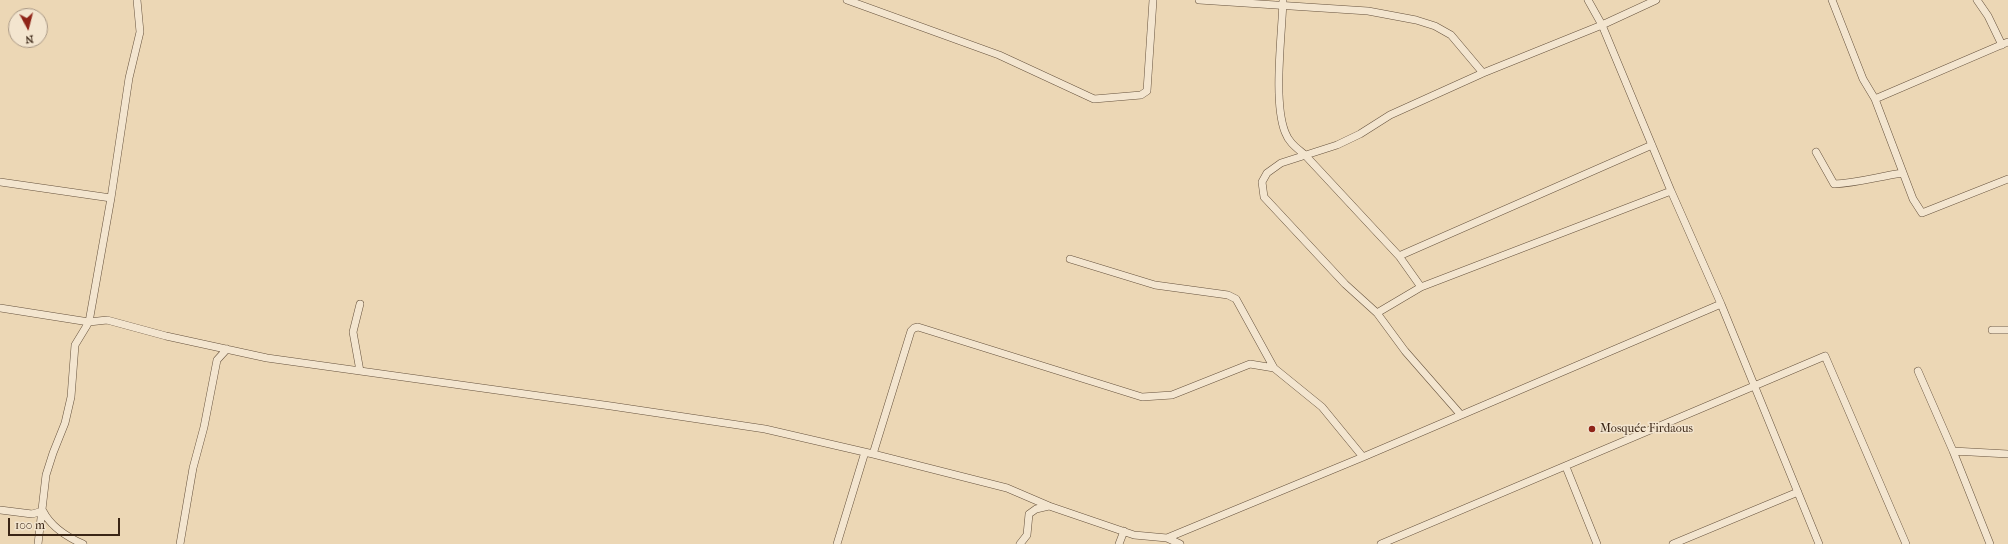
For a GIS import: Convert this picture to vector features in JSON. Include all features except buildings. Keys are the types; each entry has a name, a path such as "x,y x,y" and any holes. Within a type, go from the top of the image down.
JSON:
{"street":[{"path":"38,544 46,475 65,423 71,397 75,344 90,322 129,78 140,32 137,0"},
{"path":"848,0 999,55 1094,99 1141,95 1148,91 1153,0"},
{"path":"1199,0 1282,3 1368,11 1416,20 1435,26 1451,35 1483,73"},
{"path":"1588,0 1602,25 1671,191 1721,304 1819,544"},
{"path":"1460,415 1404,351 1377,313 1345,284 1264,197 1262,182 1266,173 1281,163 1337,145 1360,134 1390,114 1483,73 1602,25 1656,0"},
{"path":"1832,0 1863,80 1875,99 1913,199 1922,213 2008,179"},
{"path":"1875,99 2005,44 1977,0"},
{"path":"1282,3 1280,85 1281,113 1284,132 1291,144 1305,155 1399,256 1421,288"},
{"path":"1399,256 1652,145"},
{"path":"1816,152 1834,184 1856,183 1881,176 1903,173"},
{"path":"0,182 111,198"},
{"path":"1377,313 1421,288 1671,191"},
{"path":"1070,259 1155,285 1228,295 1236,299 1274,368 1322,407 1363,457"},
{"path":"360,304 353,332 360,371"},
{"path":"1167,538 1363,457 1721,304"},
{"path":"0,308 90,322 108,320 166,336 267,358 764,429 865,452 1007,488 1049,506 1134,535 1167,538 1180,544"},
{"path":"873,454 911,331 918,327 1142,397 1172,396 1250,364 1274,368"},
{"path":"1992,330 2008,330"},
{"path":"180,544 192,468 204,427 217,360 227,349"},
{"path":"1381,544 1756,387 1825,356 1906,544"},
{"path":"1918,371 1953,451 1990,544"},
{"path":"1953,451 2008,454"},
{"path":"837,544 865,452"},
{"path":"1566,467 1597,544"},
{"path":"1673,544 1798,492"},
{"path":"1020,544 1027,535 1029,514 1036,508 1049,506"},
{"path":"0,510 32,514 43,511"},
{"path":"43,511 47,519 55,527 83,544"},
{"path":"1119,544 1124,531"}],"place":[{"name":"Mosquée Firdaous","path":"1592,429"}]}
